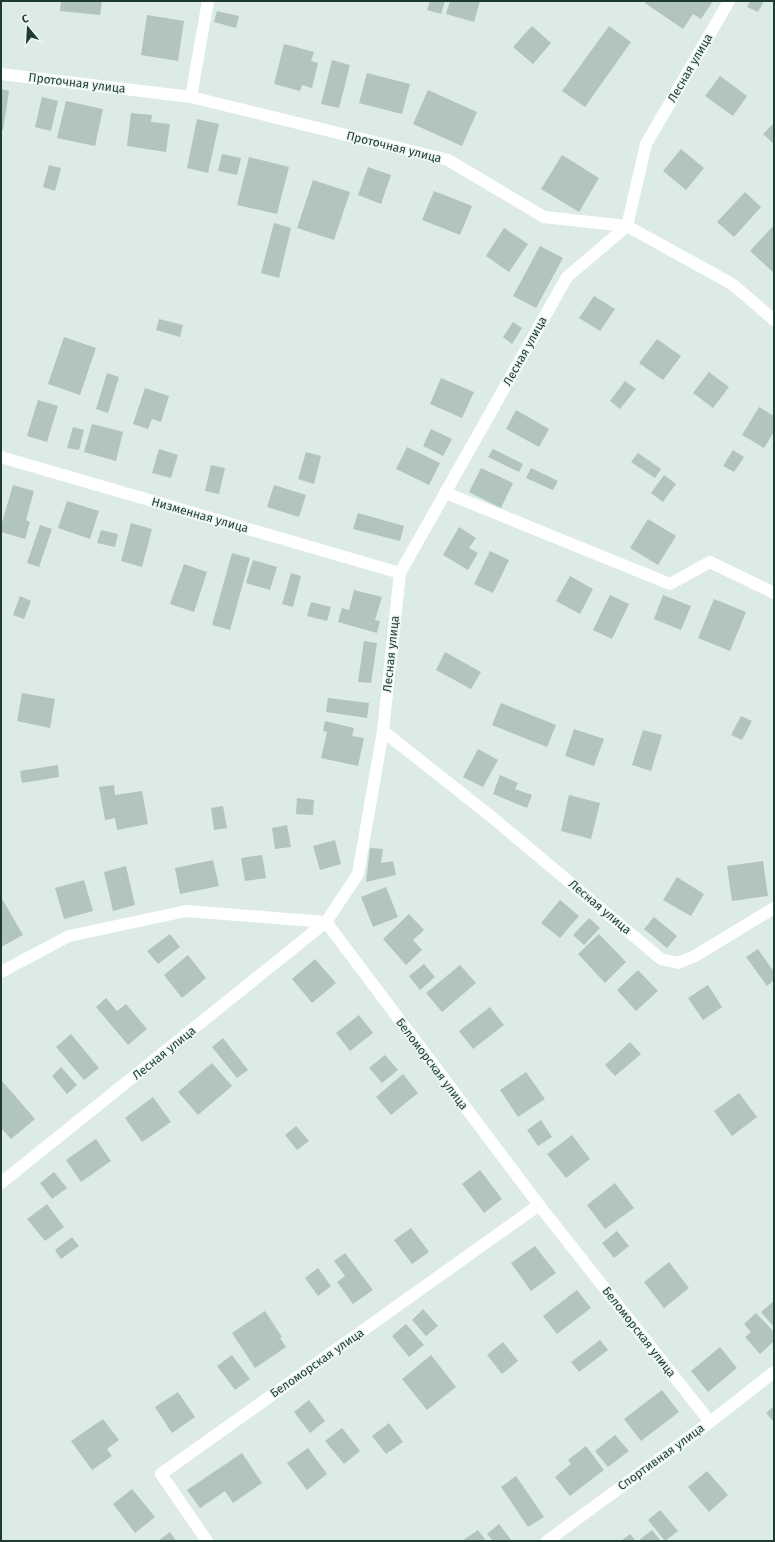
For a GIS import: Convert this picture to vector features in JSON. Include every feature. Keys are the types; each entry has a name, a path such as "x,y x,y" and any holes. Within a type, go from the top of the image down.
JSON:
{"street":[{"path":"191,97 208,1"},
{"name":"Лесная улица","path":"1,1183 326,922 358,874 382,731 400,573 446,494 567,277 627,226 646,144 729,1"},
{"name":"Проточная улица","path":"1,74 191,97 448,160 544,217 627,226 732,284 774,320"},
{"name":"Низменная улица","path":"1,457 400,573"},
{"path":"446,494 670,584 710,562 774,593"},
{"name":"Лесная улица","path":"382,731 493,818 661,959 678,963 695,956 774,908"},
{"path":"1,972 69,936 186,911 326,922"},
{"name":"Беломорская улица","path":"326,922 539,1205 710,1422"},
{"name":"Беломорская улица","path":"207,1541 161,1474 539,1205"},
{"name":"Спортивная улица","path":"547,1541 710,1422 774,1372"}],"building":[{"path":"61,1 102,1 100,15 60,11"},
{"path":"430,1 445,1 441,14 427,10"},
{"path":"450,1 480,1 474,22 446,14"},
{"path":"647,1 713,1 701,19 693,14 683,29 645,3"},
{"path":"750,1 764,1 758,12 747,7"},
{"path":"217,11 239,16 236,28 214,22"},
{"path":"147,15 184,21 178,61 141,55"},
{"path":"532,26 551,43 533,64 513,47"},
{"path":"609,26 631,42 585,107 562,91"},
{"path":"284,44 314,52 311,61 318,63 312,88 302,85 300,91 274,84"},
{"path":"332,60 350,65 339,108 321,104"},
{"path":"367,73 410,84 402,114 359,103"},
{"path":"720,76 747,96 733,116 705,96"},
{"path":"1,89 9,91 3,130 1,130"},
{"path":"428,90 477,112 462,146 413,124"},
{"path":"42,97 58,101 51,131 35,127"},
{"path":"66,101 103,109 95,146 57,138"},
{"path":"131,113 152,115 151,122 170,124 166,152 127,146"},
{"path":"197,119 219,124 208,173 187,168"},
{"path":"774,123 774,144 763,134"},
{"path":"681,149 704,168 686,190 663,171"},
{"path":"222,154 241,158 237,175 218,171"},
{"path":"562,155 599,178 579,212 541,189"},
{"path":"249,157 289,167 277,214 237,205"},
{"path":"49,165 61,168 55,191 43,187"},
{"path":"368,167 391,175 381,204 358,195"},
{"path":"313,180 350,192 334,240 297,228"},
{"path":"434,191 472,206 460,235 422,220"},
{"path":"745,192 761,207 734,237 717,222"},
{"path":"274,223 291,228 279,278 261,273"},
{"path":"774,225 774,273 750,251"},
{"path":"504,228 528,244 509,272 486,256"},
{"path":"540,246 563,258 536,308 513,296"},
{"path":"594,296 615,309 600,331 579,318"},
{"path":"159,319 183,325 180,337 156,330"},
{"path":"513,322 522,328 512,344 503,337"},
{"path":"64,337 96,348 80,395 48,384"},
{"path":"657,339 681,356 663,380 639,363"},
{"path":"709,372 729,387 713,408 693,393"},
{"path":"107,373 119,377 108,413 96,409"},
{"path":"441,378 474,392 462,418 430,404"},
{"path":"625,381 636,389 620,409 610,401"},
{"path":"145,388 169,396 161,422 152,419 148,429 133,424"},
{"path":"38,400 58,406 47,442 27,436"},
{"path":"759,407 774,416 774,432 764,448 742,435"},
{"path":"516,410 549,429 539,447 506,429"},
{"path":"92,424 123,432 116,461 84,452"},
{"path":"73,427 84,430 79,450 67,448"},
{"path":"431,429 452,439 443,456 423,446"},
{"path":"407,447 440,463 429,485 396,469"},
{"path":"159,449 178,455 171,478 152,473"},
{"path":"493,449 523,464 519,472 488,457"},
{"path":"733,450 744,457 734,472 723,466"},
{"path":"306,452 321,456 314,484 298,479"},
{"path":"638,453 661,469 655,478 631,462"},
{"path":"211,465 225,468 219,494 205,491"},
{"path":"481,468 513,483 501,508 469,492"},
{"path":"531,468 558,481 553,490 526,478"},
{"path":"664,475 676,484 663,502 651,493"},
{"path":"13,485 34,491 26,520 30,522 25,539 1,532 1,526"},
{"path":"274,485 306,495 299,517 267,507"},
{"path":"67,501 99,511 90,539 58,528"},
{"path":"358,513 404,526 400,541 353,529"},
{"path":"648,519 676,536 658,565 630,548"},
{"path":"131,523 152,529 142,567 121,561"},
{"path":"40,525 52,529 39,567 27,563"},
{"path":"459,527 476,538 469,548 478,553 468,570 443,555"},
{"path":"101,530 118,534 115,547 97,543"},
{"path":"490,551 509,560 493,593 474,584"},
{"path":"232,553 250,558 230,630 212,625"},
{"path":"253,560 277,567 270,590 246,583"},
{"path":"184,564 207,572 194,612 170,604"},
{"path":"291,573 301,576 293,607 282,604"},
{"path":"570,576 593,589 580,614 556,601"},
{"path":"354,590 382,597 375,620 380,621 377,633 338,622 342,608 349,610"},
{"path":"610,595 629,604 612,639 593,630"},
{"path":"663,595 691,606 681,630 654,619"},
{"path":"20,596 31,601 24,619 13,615"},
{"path":"714,599 746,612 730,651 698,638"},
{"path":"311,602 331,607 327,621 307,616"},
{"path":"364,641 377,643 371,683 358,682"},
{"path":"445,652 481,672 471,689 436,670"},
{"path":"22,693 55,699 50,728 17,721"},
{"path":"328,698 369,703 367,718 326,712"},
{"path":"501,703 556,725 547,747 492,725"},
{"path":"741,716 752,721 742,740 731,735"},
{"path":"325,721 354,728 352,736 364,738 358,766 321,758 327,732 323,731"},
{"path":"574,729 604,739 594,766 565,756"},
{"path":"643,730 662,735 651,771 632,765"},
{"path":"478,749 498,760 483,787 463,777"},
{"path":"58,765 59,777 22,783 20,771"},
{"path":"500,775 518,783 515,789 532,795 527,808 493,794"},
{"path":"114,785 115,795 142,791 148,824 117,830 115,818 105,820 99,787"},
{"path":"569,795 600,803 591,839 561,831"},
{"path":"297,798 314,800 313,815 296,814"},
{"path":"223,806 227,828 214,830 211,808"},
{"path":"287,825 291,847 275,849 272,828"},
{"path":"335,840 341,864 320,870 313,846"},
{"path":"370,848 383,849 381,863 393,861 396,875 366,882"},
{"path":"262,855 266,878 245,881 241,858"},
{"path":"213,860 219,886 180,894 175,868"},
{"path":"763,861 768,896 732,901 727,866"},
{"path":"126,866 135,905 113,911 104,872"},
{"path":"677,877 704,894 691,916 663,900"},
{"path":"84,880 93,911 64,919 55,888"},
{"path":"386,887 398,917 373,927 361,897"},
{"path":"1,897 23,935 1,947"},
{"path":"560,900 579,916 560,938 541,923"},
{"path":"409,914 424,930 413,940 422,950 406,965 383,939"},
{"path":"654,917 677,936 667,948 644,929"},
{"path":"589,918 600,928 584,945 573,935"},
{"path":"170,934 180,947 158,964 147,951"},
{"path":"599,934 626,962 605,983 578,954"},
{"path":"758,949 774,972 774,980 767,986 746,957"},
{"path":"188,955 206,978 182,998 164,975"},
{"path":"315,959 336,983 312,1003 292,979"},
{"path":"424,964 435,977 420,990 409,976"},
{"path":"460,965 476,983 442,1012 426,993"},
{"path":"638,970 658,991 636,1011 617,990"},
{"path":"708,985 722,1007 703,1020 688,998"},
{"path":"106,998 117,1011 126,1004 147,1029 128,1045 96,1007"},
{"path":"490,1007 504,1025 473,1049 459,1031"},
{"path":"359,1015 373,1033 350,1051 336,1033"},
{"path":"71,1034 99,1068 84,1080 56,1047"},
{"path":"223,1038 248,1070 237,1078 212,1047"},
{"path":"630,1042 641,1054 615,1076 605,1065"},
{"path":"385,1055 398,1070 382,1083 369,1068"},
{"path":"212,1063 232,1086 198,1115 178,1092"},
{"path":"61,1067 77,1085 67,1094 52,1076"},
{"path":"526,1072 545,1099 518,1117 500,1090"},
{"path":"403,1074 418,1093 391,1115 376,1097"},
{"path":"2,1081 35,1119 11,1139 1,1128"},
{"path":"739,1093 757,1117 732,1136 714,1111"},
{"path":"153,1097 171,1122 142,1142 125,1118"},
{"path":"541,1120 552,1137 538,1146 527,1130"},
{"path":"296,1126 309,1141 297,1150 285,1135"},
{"path":"572,1135 590,1159 566,1178 547,1154"},
{"path":"96,1139 111,1161 81,1182 66,1160"},
{"path":"480,1170 502,1199 484,1213 462,1184"},
{"path":"54,1172 67,1188 52,1199 40,1183"},
{"path":"615,1183 634,1208 605,1229 587,1205"},
{"path":"47,1204 64,1227 45,1241 27,1219"},
{"path":"411,1228 429,1252 412,1264 394,1240"},
{"path":"617,1231 629,1246 614,1258 602,1243"},
{"path":"72,1237 79,1246 61,1259 55,1250"},
{"path":"535,1246 556,1273 531,1291 511,1263"},
{"path":"345,1253 373,1290 353,1304 337,1282 345,1276 334,1261"},
{"path":"669,1262 689,1288 664,1308 644,1282"},
{"path":"318,1268 331,1286 318,1296 305,1278"},
{"path":"577,1290 591,1308 557,1334 543,1316"},
{"path":"774,1301 774,1327 761,1312"},
{"path":"423,1309 438,1326 426,1336 412,1320"},
{"path":"265,1311 282,1337 280,1338 286,1347 255,1368 232,1333"},
{"path":"756,1313 774,1332 774,1341 760,1354 745,1337 751,1332 744,1324"},
{"path":"406,1324 424,1345 409,1357 392,1336"},
{"path":"600,1340 608,1350 579,1372 571,1362"},
{"path":"503,1342 518,1361 502,1374 487,1355"},
{"path":"720,1347 737,1368 708,1392 691,1371"},
{"path":"232,1355 250,1379 235,1390 217,1366"},
{"path":"431,1355 456,1387 427,1410 402,1379"},
{"path":"662,1390 679,1412 641,1441 624,1419"},
{"path":"178,1392 195,1417 172,1433 155,1407"},
{"path":"309,1400 325,1421 310,1433 294,1412"},
{"path":"774,1406 774,1422 766,1413"},
{"path":"103,1419 119,1440 107,1449 112,1456 92,1470 71,1441"},
{"path":"389,1423 403,1442 386,1454 372,1436"},
{"path":"342,1428 360,1451 344,1464 325,1441"},
{"path":"615,1435 629,1451 608,1467 595,1451"},
{"path":"586,1446 604,1470 570,1496 555,1477 571,1464 568,1460"},
{"path":"308,1448 327,1474 307,1490 287,1463"},
{"path":"242,1453 262,1483 233,1503 225,1491 200,1508 187,1490"},
{"path":"707,1471 728,1495 709,1512 688,1487"},
{"path":"516,1476 544,1517 528,1527 501,1487"},
{"path":"132,1489 155,1517 135,1533 113,1504"},
{"path":"660,1510 678,1531 665,1541 648,1520"},
{"path":"499,1524 512,1541 493,1541 487,1534"},
{"path":"478,1530 486,1541 462,1541"},
{"path":"652,1530 661,1541 638,1541"},
{"path":"170,1532 176,1541 158,1541"},
{"path":"630,1534 636,1541 621,1541"}]}
